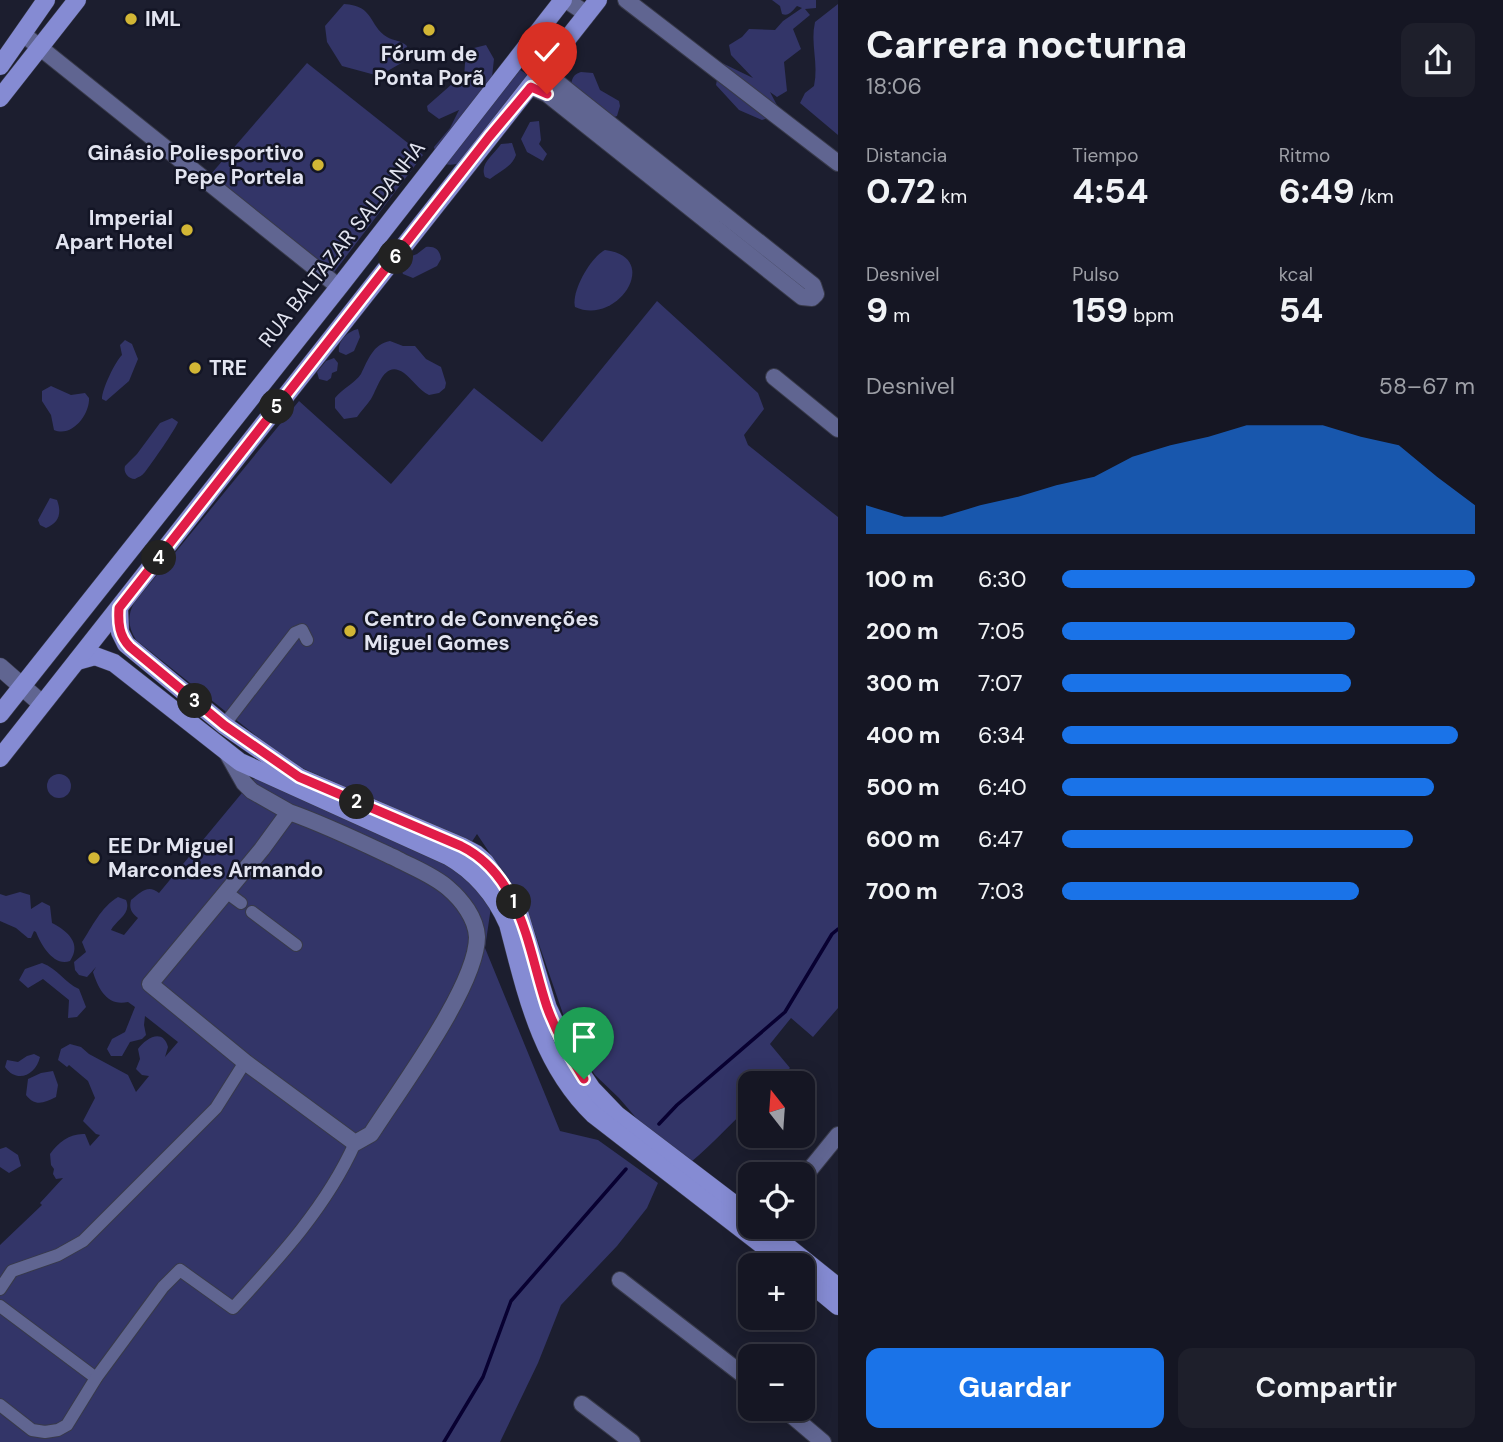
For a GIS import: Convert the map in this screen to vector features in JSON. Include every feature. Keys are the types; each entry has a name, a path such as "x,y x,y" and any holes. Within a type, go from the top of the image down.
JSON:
{"main road":[{"path":"18,75 0,67 46,0"},
{"path":"0,98 77,0"},
{"name":"RUA BALTAZAR SALDANHA","path":"0,758 32,695 198,463 340,287 391,218 564,0"},
{"name":"RUA BALTAZAR SALDANHA","path":"0,714 32,695 77,661 593,7"},
{"path":"391,218 411,238"},
{"path":"198,463 219,481"},
{"path":"119,608 120,632 126,644 224,725 299,777 476,854 485,862 518,909 548,1009 584,1079 617,1115 738,1207"},
{"path":"77,661 95,656 114,663 240,762 448,856 479,878 508,924 537,1026 552,1059 571,1090 594,1115 772,1253"},
{"path":"779,1239 838,1287"},
{"path":"815,1288 838,1306"}],"street":[{"path":"564,0 593,7"},
{"path":"626,0 838,163"},
{"path":"23,34 340,287"},
{"path":"531,87 547,94 690,198 813,285 816,294 812,298 802,298 690,198 557,82 549,63"},
{"path":"774,377 838,429"},
{"path":"224,725 295,633 302,630 307,640"},
{"path":"0,667 32,695"},
{"path":"182,715 194,700"},
{"path":"0,1405 32,1430 58,1430 67,1424 96,1378 163,1287 180,1270 233,1308 283,1253 314,1213 346,1163 355,1143 371,1134 454,1005 473,959 477,937 474,925 463,902 434,877 348,836 289,812 252,791 244,783 223,748"},
{"path":"289,812 262,849 150,984 245,1062 355,1143"},
{"path":"226,892 241,903"},
{"path":"252,912 296,944"},
{"path":"0,1289 12,1271 58,1255 83,1241 216,1108 245,1062"},
{"path":"815,1163 838,1135"},
{"path":"620,1280 738,1371"},
{"path":"0,1306 96,1378"},
{"path":"582,1405 632,1442"},
{"path":"798,1421 823,1442"}],"shaded area":[{"path":"772,0 816,0 816,8 805,9 810,15 793,29 801,49 784,62 787,91 777,97 770,92 778,107 774,116 762,120 739,110 716,85 720,62 753,78 731,55 729,45 749,29 775,30 802,8 797,6 791,13 784,15 780,6"},
{"path":"344,4 361,8 381,32 407,46 403,62 379,76 342,66 327,42 325,26"},
{"path":"838,4 838,135 800,103 805,93 814,86 815,22"},
{"path":"486,45 494,59 492,77 517,68 528,75 463,162 444,164 438,158 434,147 450,128 459,110 439,119 428,111 427,106 460,77 464,77 466,50"},
{"name":"Ginásio Poliesportivo Pepe Portela","path":"307,63 423,155 332,275 211,174"},
{"path":"581,72 593,73 600,90 619,101 617,116 612,118 571,88 573,78"},
{"path":"539,121 539,144 547,154 543,161 527,152 521,139 530,122"},
{"path":"512,143 516,155 512,163 490,179 485,177 484,167 488,159 501,144"},
{"path":"426,247 434,248 440,253 441,259 437,266 413,278 403,274 400,267 404,259"},
{"path":"605,250 622,255 631,265 632,276 628,289 606,308 591,311 575,307 576,292 583,275"},
{"path":"657,301 758,393 764,409 744,435 748,445 838,517 838,1008 813,1037 791,1018 770,1044 790,1068 787,1071 738,1071 738,1118 681,1170 619,1098 595,1075 572,1040 523,898 477,834 471,843 289,762 136,640 129,622 134,603 299,401 391,484 474,388 542,442"},
{"path":"358,329 360,337 354,351 346,355 339,352 344,337"},
{"path":"125,340 132,344 138,359 129,381 106,401 102,399 104,389 122,355 120,345"},
{"path":"390,341 403,346 415,346 426,359 441,367 445,388 439,393 429,395 404,373 391,370 383,377 357,417 344,419 335,408 335,398 361,374 375,349"},
{"path":"334,358 338,363 337,371 332,373 327,381 319,379 317,372 326,361"},
{"path":"51,386 71,395 85,393 89,398 89,404 79,423 67,431 54,430 51,415 42,401 42,391"},
{"path":"172,418 178,422 163,447 142,475 132,479 125,471 125,466 160,423"},
{"path":"50,498 57,500 59,513 57,520 46,528 40,525 38,520"},
{"path":"59,774 70,781 71,786 64,797 59,798 48,791 47,786 54,775"},
{"path":"256,776 440,856 492,900 485,948 560,1131 598,1140 658,1183 647,1208 617,1246 561,1305 538,1363 500,1442 0,1442 0,1245 42,1205 40,1203 63,1178 56,1179 53,1174 50,1154 53,1150 65,1139 75,1135 85,1134 90,1146 100,1135 83,1121 95,1098 88,1081 69,1065 67,1067 58,1060 61,1049 70,1044 81,1047 128,1075 136,1092 149,1076 142,1075 136,1069 140,1059 138,1049 145,1041 158,1036 166,1041 168,1047 165,1057 178,1042 145,1016 146,1035 130,1042 122,1056 111,1056 107,1049 112,1039 125,1032 135,1007 128,1002 114,1002 104,995 93,972 96,967 87,977 79,975 74,962 86,952 82,942 97,918 118,897 126,900 127,909 111,930 124,935 138,918 131,910 131,900 148,889 159,893"},
{"path":"20,892 30,895 31,909 42,902 50,906 52,923 68,934 74,944 70,961 54,958 36,932 28,938 16,928 0,921 0,894 6,896"},
{"path":"42,963 79,989 86,1007 77,1017 68,1018 69,1000 43,979 28,988 19,980 25,969"},
{"path":"34,1054 40,1057 38,1063 35,1069 26,1075 15,1075 5,1067 7,1060 18,1062"},
{"path":"53,1071 58,1085 56,1097 40,1103 29,1099 26,1095 28,1079"},
{"path":"6,1147 18,1155 21,1166 9,1173 0,1167 0,1149"}],"waterway":[{"path":"659,1124 677,1105 785,1012 832,934 838,929"},
{"path":"444,1442 483,1377 511,1301 626,1169"}],"place":[{"name":"IML","path":"131,19"},
{"name":"Fórum de Ponta Porã","path":"429,30"},
{"name":"Ginásio Poliesportivo Pepe Portela","path":"318,165"},
{"name":"Imperial Apart Hotel","path":"187,230"},
{"name":"TRE","path":"195,368"},
{"name":"Centro de Convenções Miguel Gomes","path":"350,631"},
{"name":"EE Dr Miguel Marcondes Armando","path":"94,858"}],"route":[{"path":"547,94 531,87 489,137 119,608 118,621 126,644 224,725 299,777 461,846 485,862 518,909 548,1009 584,1079"}]}
